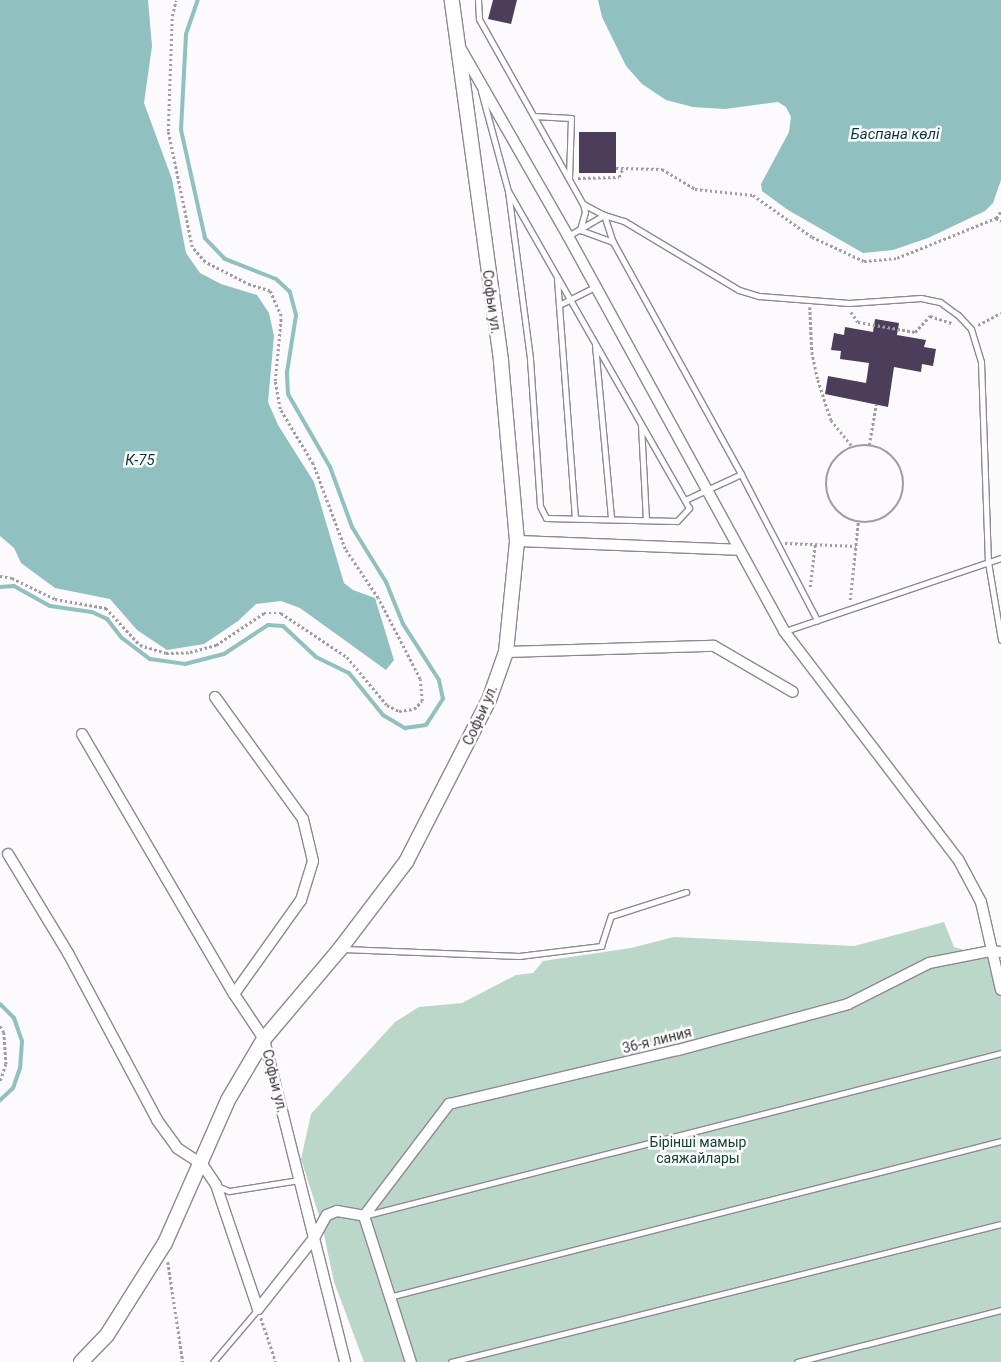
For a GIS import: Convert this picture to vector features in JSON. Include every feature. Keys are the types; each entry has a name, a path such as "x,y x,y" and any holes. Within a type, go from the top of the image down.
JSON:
{"street":[{"name":"Софьи ул.","path":"344,1362 264,1039 340,949 406,862 489,700 506,652 517,541 500,360 455,37 452,0"},
{"path":"455,37 596,286 738,550 784,631 958,859 981,902 990,951 1001,990"},
{"path":"517,541 738,550"},
{"path":"506,652 714,646 793,692"},
{"path":"214,697 303,819 313,861 301,900 234,994"},
{"path":"81,1362 107,1336 165,1243 202,1164 228,1100 264,1039 234,994 82,734"},
{"path":"8,854 68,953 157,1120 177,1148 202,1164 216,1186 258,1310"},
{"name":"36-я линия","path":"364,1216 449,1104 678,1050 848,1004 929,962 990,951 1001,952"},
{"path":"258,1310 314,1238 327,1215 337,1211 364,1216 388,1297 411,1362"}],"lane":[{"path":"478,0 479,19 583,204 585,212 580,230"},
{"path":"478,80 508,191 530,359 540,506 546,518 677,521 689,508 685,500 508,191"},
{"path":"534,116 571,118 569,178"},
{"path":"583,204 604,215 624,221 739,290 759,296 848,303 920,298 940,302 971,328 981,362 988,562 1001,640"},
{"path":"568,236 604,215"},
{"path":"604,215 613,242 742,474 817,620"},
{"path":"580,230 613,242"},
{"path":"557,277 575,518"},
{"path":"559,305 596,286"},
{"path":"594,343 611,519"},
{"path":"641,423 646,520"},
{"path":"685,500 742,474"},
{"path":"784,631 1001,558"},
{"path":"340,949 519,956 601,946 611,916 686,892"},
{"path":"364,1216 1001,1053"},
{"path":"388,1297 1001,1141"},
{"path":"216,1186 229,1191 300,1180"},
{"path":"451,1362 1001,1224"},
{"path":"213,1362 258,1310"},
{"path":"797,1362 1001,1310"}],"path":[{"path":"0,576 12,578 55,599 106,608 140,645 166,653 190,652 216,645 264,613 281,613 347,657 387,705 399,711 414,709 422,701 420,678 378,598 345,549 313,464 280,409 275,381 281,316 270,291 250,285 205,262 192,247 168,131 172,16 176,0"},
{"path":"616,168 657,168 677,175 694,189 753,195 812,238 864,261 906,255 996,218 1001,210"},
{"path":"569,178 619,177 623,168"},
{"path":"996,218 1001,221"},
{"path":"810,300 812,352 818,380 831,420 853,447"},
{"path":"848,303 852,316 858,322 915,332 920,329 923,321 936,316 971,328 1001,313"},
{"path":"868,445 876,405"},
{"path":"868,445 881,448 899,465 904,489 893,511 883,518 858,522 836,509 826,485 834,461 853,447 868,445"},
{"path":"850,610 858,522"},
{"path":"776,542 856,546"},
{"path":"807,602 815,544"},
{"path":"0,1026 4,1032 6,1064 0,1082"},
{"path":"165,1243 183,1362"},
{"path":"258,1310 276,1362"}],"green space":[{"name":"Бірінші мамыр саяжайлары","path":"944,922 954,947 1001,961 1001,1362 364,1362 334,1282 322,1225 301,1159 311,1114 395,1022 419,1007 462,1003 516,975 533,973 543,961 631,948 674,937 854,946"}],"water":[{"name":"К-75","path":"0,0 148,0 152,46 144,103 172,179 186,253 200,273 221,284 257,295 269,313 274,336 268,402 278,425 314,482 344,583 353,590 375,598 394,660 386,670 300,608 281,601 256,604 238,621 204,644 167,650 137,630 110,599 55,588 21,563 14,548 0,536"},
{"name":"Баспана көлі","path":"598,0 1001,0 1001,180 993,203 985,211 928,238 893,250 863,253 788,210 762,191 761,184 789,132 791,117 786,107 778,102 725,109 693,107 666,100 642,84 626,66 602,17"}],"building":[{"path":"493,0 517,0 511,24 488,19"},
{"path":"579,132 616,132 616,173 579,173"},
{"path":"875,319 899,323 897,335 926,340 924,347 936,349 933,366 922,364 921,372 894,367 888,407 825,394 828,376 866,383 869,363 840,359 841,351 831,350 834,333 844,335 845,327 873,332"}],"waterway":[{"path":"0,587 14,586 50,606 92,612 107,619 122,638 150,659 185,664 224,654 268,625 283,626 316,657 349,673 383,715 405,728 426,725 443,699 439,680 403,624 386,582 352,527 330,467 288,394 287,372 296,315 290,292 276,279 225,259 205,238 181,130 186,34 198,0"},
{"path":"0,1004 14,1018 22,1041 20,1068 13,1088 0,1100"}]}
